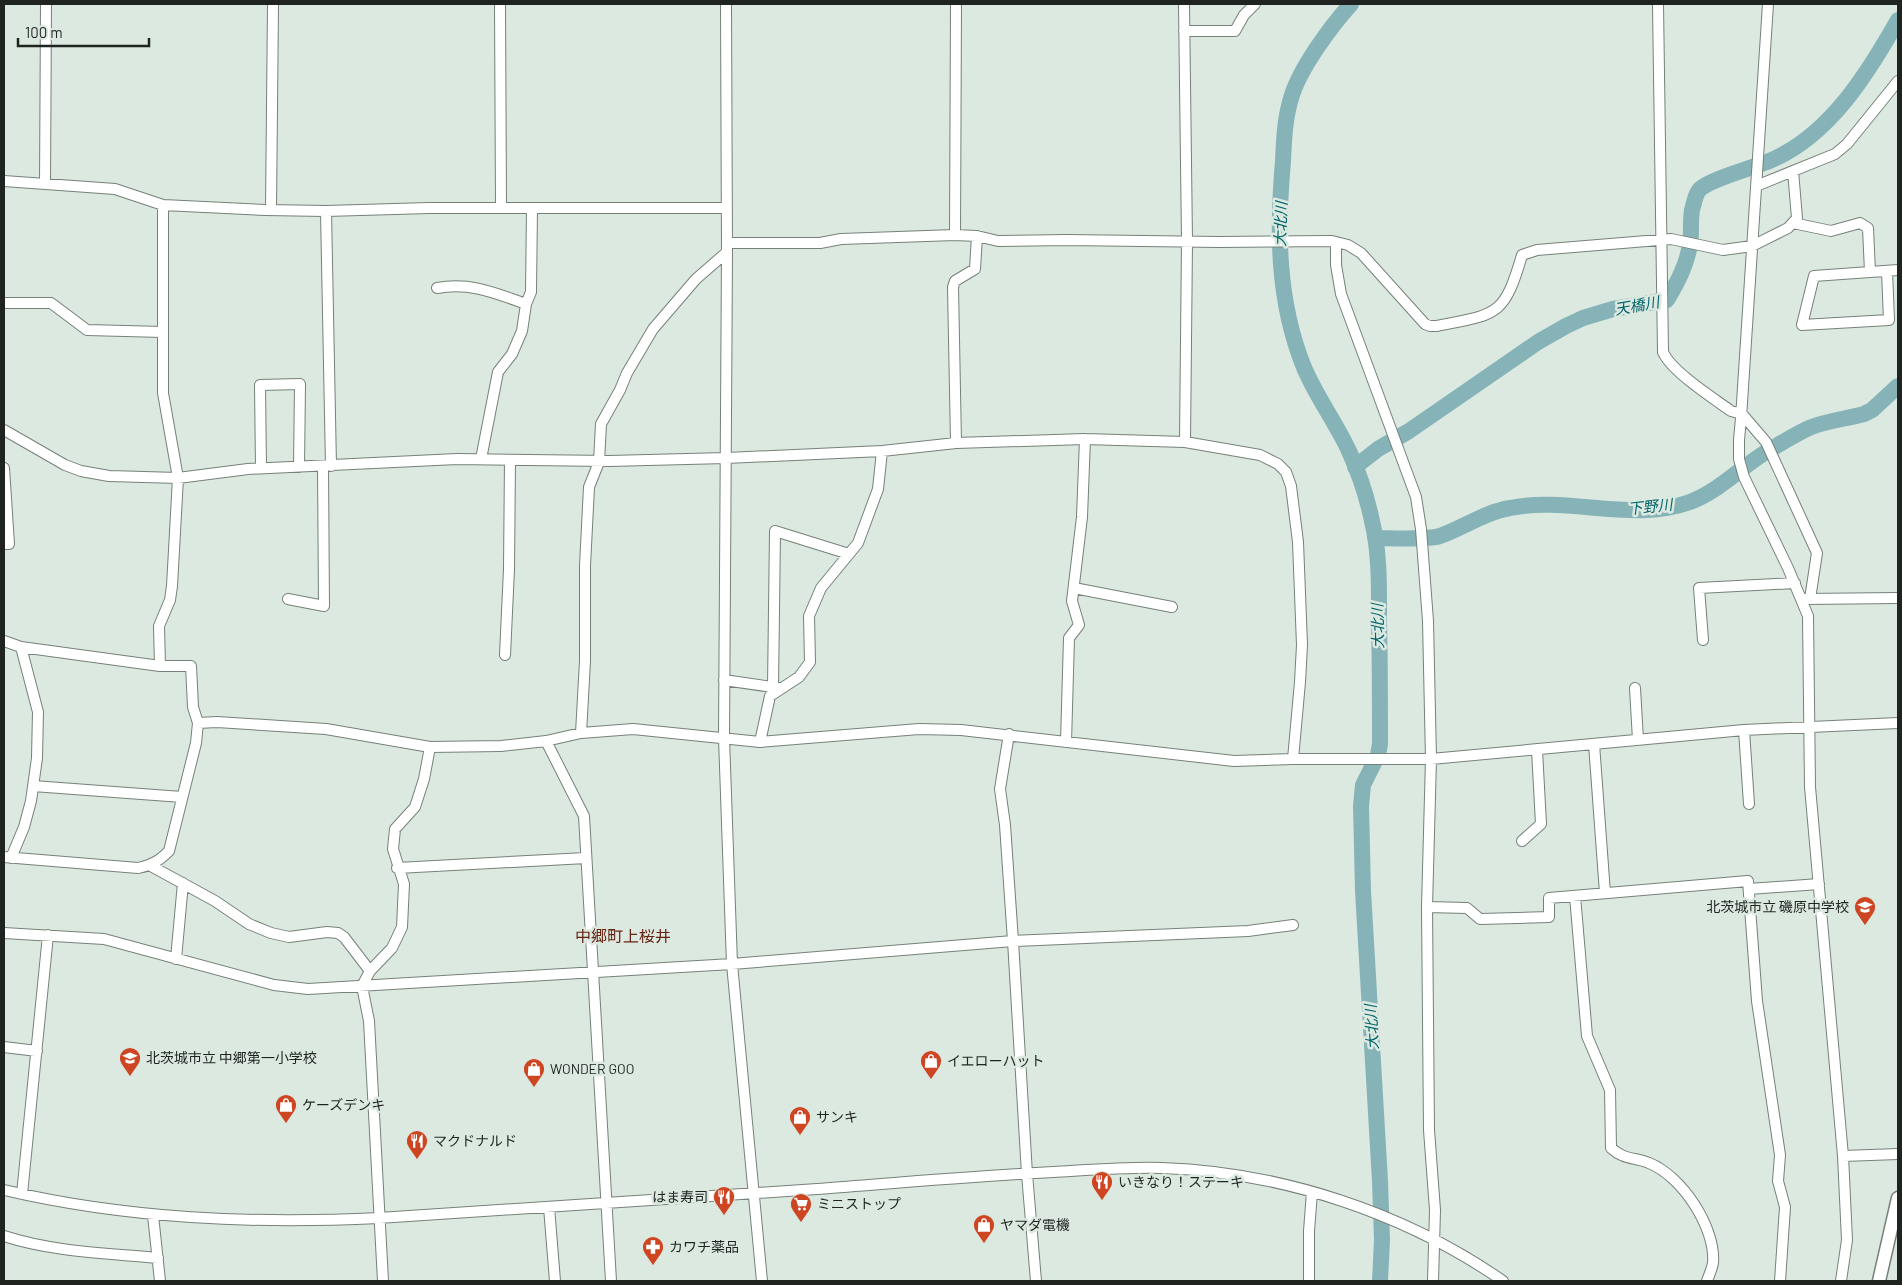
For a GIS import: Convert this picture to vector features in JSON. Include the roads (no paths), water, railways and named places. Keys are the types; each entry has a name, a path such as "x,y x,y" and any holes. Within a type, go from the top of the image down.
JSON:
{"main road":[{"path":"1879,1281 1894,1234 1898,1198"}],"street":[{"path":"45,184 46,4"},
{"path":"271,210 273,4"},
{"path":"500,4 501,208"},
{"path":"726,4 727,247 724,738 732,964 762,1281"},
{"path":"955,235 956,4"},
{"path":"1184,4 1187,241 1185,442"},
{"path":"1244,15 1245,4"},
{"path":"1184,30 1235,30 1244,15 1254,4"},
{"path":"1658,4 1663,352 1666,359 1731,411 1742,414 1766,442 1817,553 1806,599 1810,629 1810,787 1843,1156 1847,1240 1841,1281"},
{"path":"1768,4 1742,414 1738,440 1739,459 1795,583 1806,599"},
{"path":"1756,186 1835,154 1847,144 1898,83"},
{"path":"581,733 585,662 585,566 589,487 599,461 601,424 627,373 649,336 696,279 727,247 820,243 841,239 955,235 977,236 998,241 1334,241 1348,245 1361,253 1420,318 1430,326 1483,317 1498,308 1513,285 1522,255 1547,249 1661,239 1671,239 1723,250 1752,246 1788,228 1797,218 1793,171"},
{"path":"4,181 115,189 163,205 271,210 727,208"},
{"path":"160,666 159,626 170,600 172,586 178,478 164,393 163,205"},
{"path":"481,459 498,372 512,354 522,331 526,304 531,292 532,208"},
{"path":"288,599 324,606 327,466 326,211"},
{"path":"1793,223 1831,231 1860,223 1868,228 1870,272"},
{"path":"956,443 953,287 955,281 975,268 977,236"},
{"path":"1334,241 1341,294 1416,497 1421,529 1428,621 1427,907 1429,1130 1436,1210 1433,1239 1433,1281"},
{"path":"1887,271 1889,320 1802,325 1814,276 1898,270"},
{"path":"438,288 453,285 483,288 526,304"},
{"path":"4,303 50,303 87,330 163,332"},
{"path":"261,468 260,385 300,384 300,467"},
{"path":"4,430 65,465 81,471 109,476 178,478 261,468 481,459 599,461 726,458 882,451 956,443 1085,439 1185,442 1260,455 1278,464 1286,472 1291,486 1298,542 1302,645 1298,759"},
{"path":"1066,742 1069,638 1079,625 1072,601 1082,517 1085,439"},
{"path":"760,742 770,696 778,688 799,677 810,662 809,616 821,588 858,544 878,489 882,451"},
{"path":"505,655 509,569 510,460"},
{"path":"4,468 9,544 4,544"},
{"path":"778,688 775,531 849,554"},
{"path":"1703,640 1699,588 1795,583"},
{"path":"1074,588 1172,607"},
{"path":"1806,599 1898,598"},
{"path":"4,641 21,647 160,666 191,666 193,707 198,723 196,743 169,851 151,866 138,868 8,857 24,827 31,801 37,758 38,712 21,647"},
{"path":"724,680 778,688"},
{"path":"1635,688 1638,740"},
{"path":"198,723 217,722 326,729 430,747 501,746 546,741 581,733 633,729 760,742 919,729 962,730 1234,761 1427,759 1744,730 1898,723"},
{"path":"1744,730 1749,804"},
{"path":"1009,734 1000,789 1005,825 1027,1174 1036,1281"},
{"path":"546,741 584,816 611,1281"},
{"path":"1594,744 1605,893"},
{"path":"383,1281 369,1021 362,986 370,971 392,948 402,927 404,884 392,849 395,830 415,807 424,779 430,747"},
{"path":"1522,841 1541,824 1537,750"},
{"path":"33,786 182,797"},
{"path":"398,868 586,858"},
{"path":"151,866 215,901 248,924 271,933 289,937 327,932 338,933 344,937 370,971"},
{"path":"1427,907 1467,908 1480,919 1549,917 1549,898 1748,881 1757,1001 1780,1155 1778,1181 1785,1207 1780,1281"},
{"path":"176,958 183,883"},
{"path":"1749,889 1819,884"},
{"path":"1574,896 1587,1036 1610,1090 1610,1148 1619,1156 1650,1163 1675,1180 1691,1199 1710,1235 1713,1262 1707,1281"},
{"path":"4,933 104,939 274,985 308,989 732,964 1013,940 1248,932 1293,925"},
{"path":"22,1194 48,935"},
{"path":"4,1047 37,1051"},
{"path":"1843,1156 1898,1154"},
{"path":"4,1190 90,1207 153,1215 234,1221 305,1222 1027,1174 1135,1168 1173,1169 1237,1176 1315,1193 1388,1218 1433,1239 1503,1281"},
{"path":"1309,1281 1309,1231 1315,1193"},
{"path":"549,1207 555,1281"},
{"path":"153,1215 160,1281"},
{"path":"4,1236 21,1242 73,1250 158,1258"}],"waterway":[{"name":"大北川","path":"1351,4 1317,47 1302,72 1292,95 1284,136 1280,238 1284,290 1294,340 1308,376 1349,451 1356,468 1370,512 1378,559 1380,744 1378,755 1363,785 1361,806 1363,891 1380,1181 1382,1240 1380,1281"},
{"name":"天橋川","path":"1355,467 1378,449 1409,431 1538,342 1566,326 1583,318 1613,309 1667,300 1678,280 1689,252 1692,210 1698,191 1714,181 1774,159 1794,148 1813,134 1830,118 1861,80 1898,20"},
{"name":"下野川","path":"1375,538 1440,536 1492,513 1532,505 1646,510 1668,508 1690,502 1720,486 1756,458 1803,431 1872,410 1898,386"}],"place":[{"name":"北茨城市立 磯原中学校","path":"1865,926"},
{"name":"北茨城市立 中郷第一小学校","path":"130,1077"},
{"name":"イエローハット","path":"931,1080"},
{"name":"WONDER GOO","path":"534,1088"},
{"name":"ケーズデンキ","path":"286,1124"},
{"name":"サンキ","path":"800,1136"},
{"name":"マクドナルド","path":"417,1160"},
{"name":"いきなり！ステーキ","path":"1102,1201"},
{"name":"はま寿司","path":"724,1216"},
{"name":"ミニストップ","path":"801,1223"},
{"name":"ヤマダ電機","path":"984,1244"},
{"name":"カワチ薬品","path":"653,1266"}],"district":[{"name":"中郷町上桜井","path":"623,936"}]}
